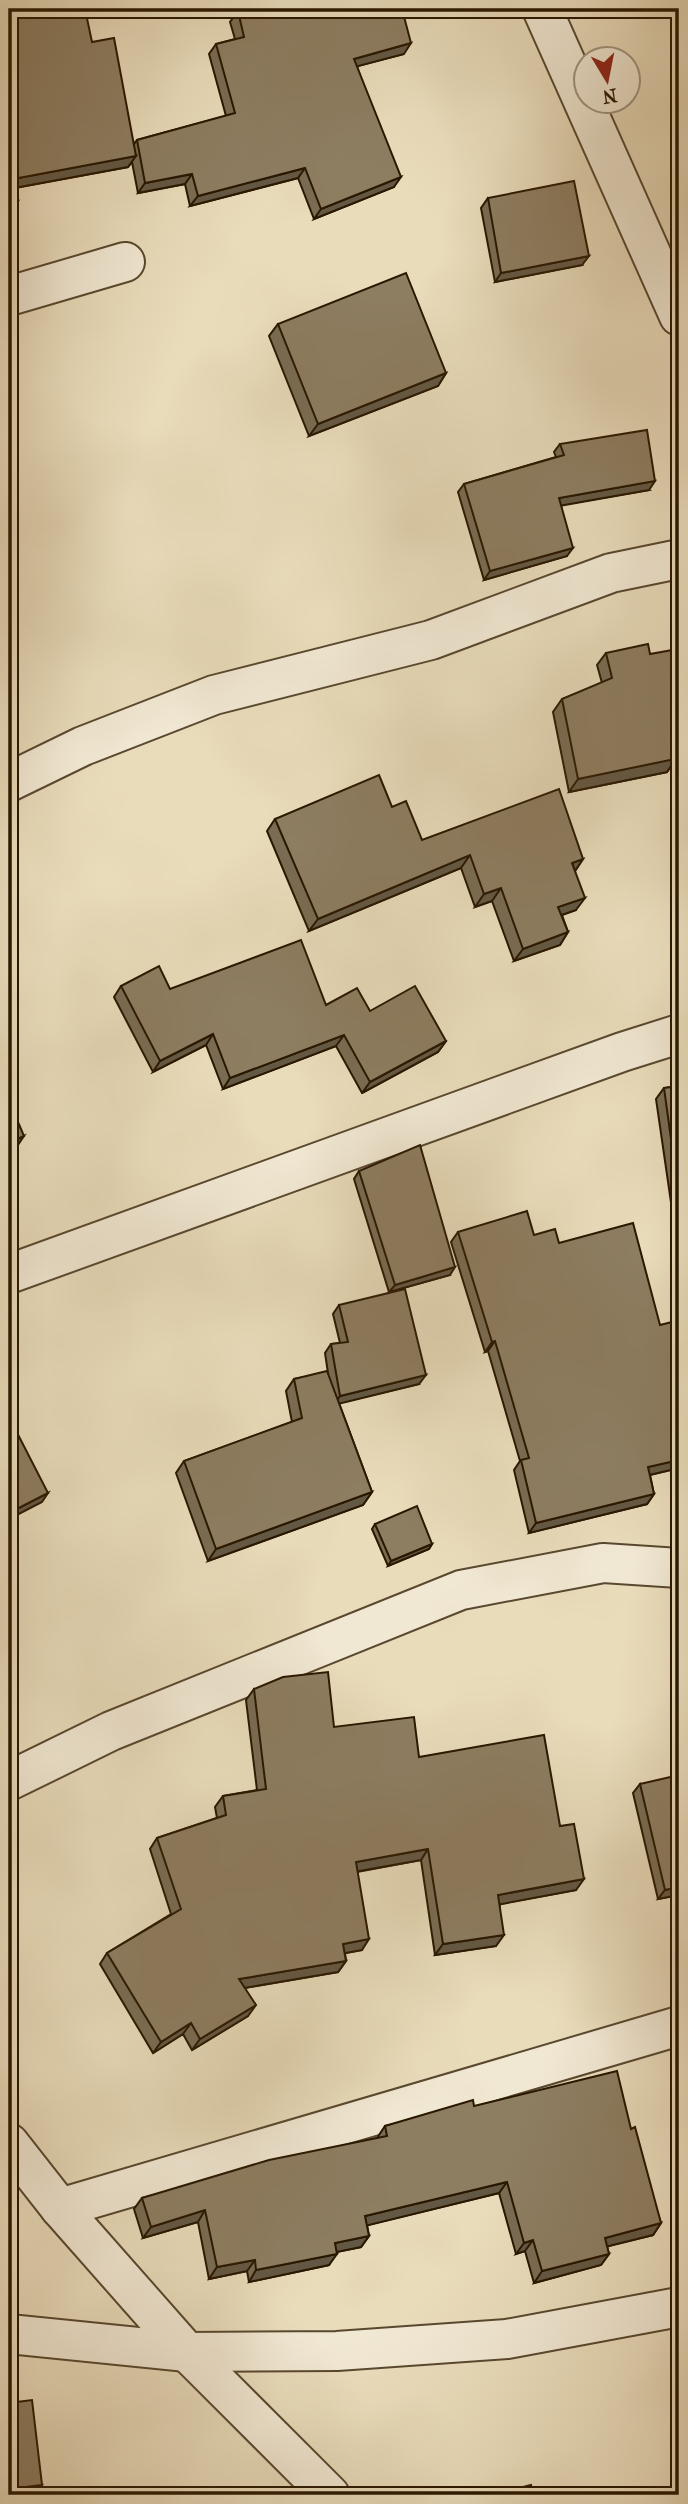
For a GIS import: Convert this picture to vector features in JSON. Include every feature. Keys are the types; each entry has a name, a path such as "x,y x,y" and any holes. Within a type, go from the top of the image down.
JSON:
{"street":[{"path":"542,9 679,316"},
{"path":"9,296 125,262"},
{"path":"9,782 83,746 215,695 431,640 611,573 679,559"},
{"path":"9,1274 679,1034"},
{"path":"9,1781 111,1731 461,1590 603,1563 679,1568"},
{"path":"60,2208 679,2026"},
{"path":"9,2143 60,2208 187,2352 330,2495"},
{"path":"9,2334 187,2352 337,2351 507,2339 679,2307"}],"building":[{"path":"9,9 85,9 92,42 114,38 136,156 13,179 18,201 9,203"},
{"path":"402,9 411,43 354,59 401,177 321,209 305,168 198,196 192,174 145,183 137,140 235,113 216,44 244,37 238,11"},
{"path":"574,181 589,256 501,273 488,198"},
{"path":"406,273 446,373 318,424 278,324"},
{"path":"647,430 655,481 559,498 573,548 490,571 464,484 564,455 560,444"},
{"path":"648,644 650,654 678,649 679,749 674,750 675,759 578,779 562,699 612,678 606,653"},
{"path":"379,775 392,807 406,801 422,840 559,789 583,859 572,863 585,898 558,907 568,932 523,949 501,888 484,894 470,855 318,919 275,819"},
{"path":"301,940 326,1005 357,988 370,1011 415,986 446,1041 370,1082 344,1035 230,1078 213,1034 160,1061 121,986 159,966 170,989"},
{"path":"679,1086 679,1197 664,1088"},
{"path":"9,1101 24,1136 9,1143"},
{"path":"420,1145 455,1267 395,1285 359,1171"},
{"path":"527,1211 534,1235 555,1229 559,1243 633,1223 660,1325 676,1321 679,1333 679,1460 648,1467 654,1494 536,1523 521,1460 529,1458 495,1341 492,1342 458,1232"},
{"path":"405,1289 426,1375 340,1396 331,1344 348,1342 339,1305"},
{"path":"327,1371 372,1492 216,1549 184,1461 302,1418 294,1379"},
{"path":"9,1420 48,1493 9,1513"},
{"path":"417,1506 432,1544 391,1561 375,1524"},
{"path":"328,1672 334,1727 414,1717 419,1757 544,1735 560,1826 574,1824 584,1879 498,1895 504,1935 443,1944 428,1849 356,1862 369,1939 343,1944 346,1961 239,1979 256,2005 200,2039 191,2023 161,2042 107,1953 181,1909 157,1838 226,1815 223,1796 266,1789 254,1689 283,1677"},
{"path":"679,1775 679,1887 665,1890 640,1784"},
{"path":"617,2071 631,2129 635,2127 661,2223 605,2238 609,2254 542,2271 533,2240 524,2243 507,2182 365,2216 369,2236 335,2243 337,2254 256,2270 255,2260 217,2267 205,2210 151,2227 142,2198 269,2160 387,2136 385,2126 473,2100 474,2106"},
{"path":"32,2400 42,2485 9,2489 9,2403"},
{"path":"531,2485 533,2495 491,2495"}]}
